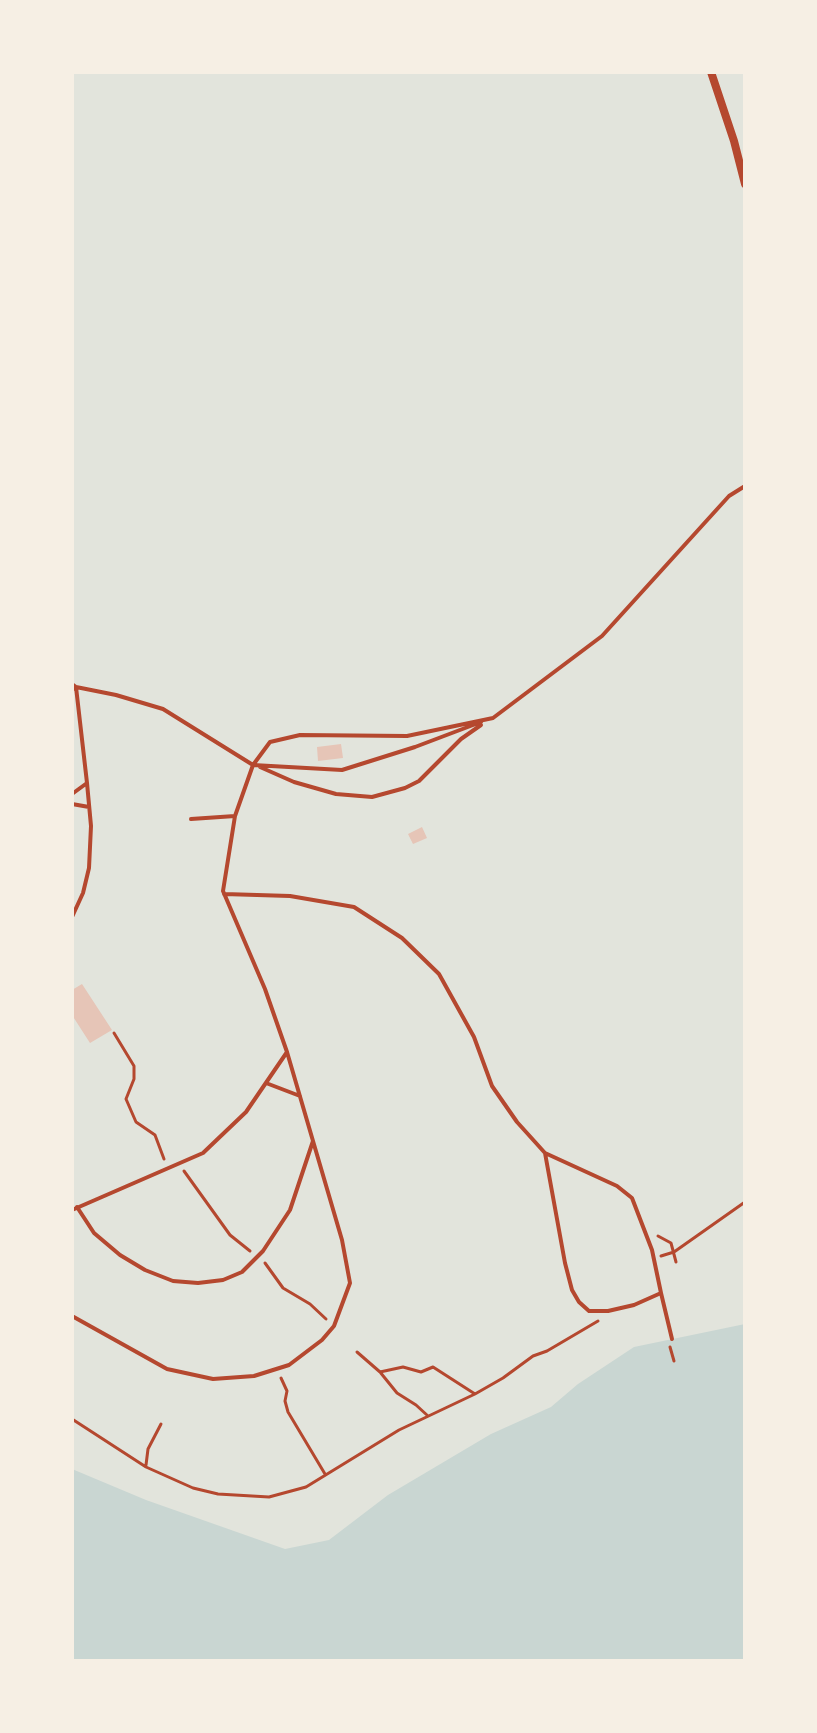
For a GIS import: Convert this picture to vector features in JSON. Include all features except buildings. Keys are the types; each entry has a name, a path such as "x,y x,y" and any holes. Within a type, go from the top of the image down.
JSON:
{"street":[{"path":"711,72 745,184"}],"lane":[{"path":"72,917 83,893 89,868 87,783 73,687 116,695 163,709 253,765 294,782 336,794 372,797 405,788 419,781 461,739 602,636 729,496 745,486"},
{"path":"253,765 342,770 493,718"},
{"path":"72,1316 167,1369 213,1379 254,1376 289,1365 322,1340 334,1326 350,1283 342,1240 287,1052 265,989 224,894 235,816 253,765 270,742 300,735 407,736 493,718"},
{"path":"72,794 87,783"},
{"path":"72,804 89,807"},
{"path":"191,819 235,816"},
{"path":"224,894 290,896 354,907 402,938 439,974 474,1037 492,1086 517,1122 545,1153 617,1186 632,1198 654,1258 672,1339"},
{"path":"287,1052 246,1112 203,1153 75,1208 94,1233 120,1255 145,1270 173,1281 198,1283 223,1280 242,1272 258,1257 277,1231 290,1210 313,1141"},
{"path":"266,1083 300,1096"},
{"path":"545,1153 572,1290 589,1311 608,1311 634,1305 661,1293"}],"path":[{"path":"114,1033 134,1066 134,1079 126,1099 136,1122 155,1135 167,1169"},
{"path":"654,1258 674,1252 745,1202"},
{"path":"655,1236 668,1240 676,1262"},
{"path":"72,1419 146,1467 193,1488 218,1494 269,1497 306,1487 399,1430 475,1394 533,1356 586,1330 608,1311"},
{"path":"357,1352 380,1372 397,1393 429,1417"},
{"path":"380,1372 403,1367 421,1372 433,1367 475,1394"},
{"path":"277,1369 287,1391 285,1401 288,1412 325,1474"},
{"path":"146,1467 148,1449 161,1424"}],"shaded area":[{"path":"72,72 745,72 745,1661 72,1661"},
{"path":"745,1324 745,1661 72,1661 72,1469 146,1500 285,1549 329,1540 388,1495 491,1434 551,1407 578,1384 634,1347"}]}
